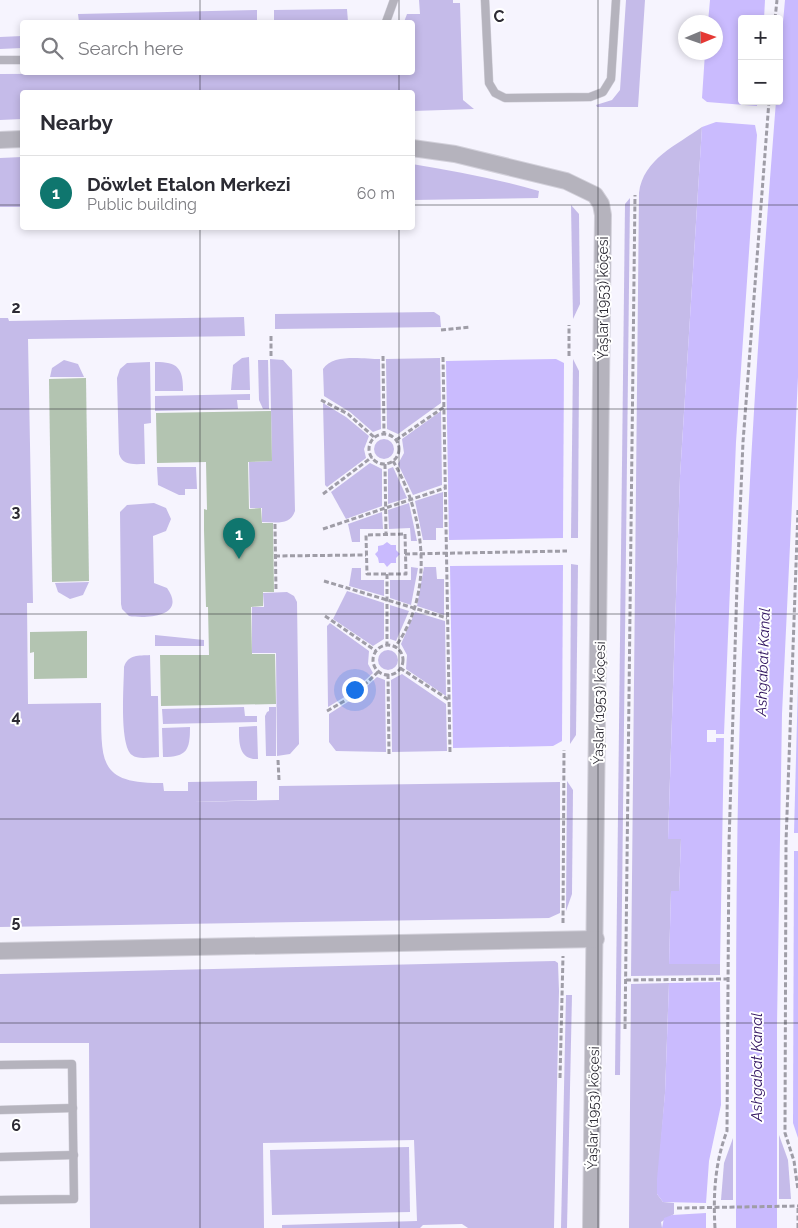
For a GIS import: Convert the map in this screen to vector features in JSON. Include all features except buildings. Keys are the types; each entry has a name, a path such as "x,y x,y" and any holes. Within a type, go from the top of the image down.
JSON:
{"street":[{"path":"0,140 20,139"},
{"name":"Ýaşlar (1953) köçesi","path":"415,148 455,154 515,167 582,187 596,195 601,204 604,242 591,1228"},
{"path":"0,951 596,939"}],"lane":[{"path":"387,20 394,0"},
{"path":"484,0 489,83 495,93 510,98 590,96 603,92 611,79 616,0"},
{"path":"0,60 20,60"},
{"path":"0,1065 72,1064 74,1155 74,1199 0,1200"},
{"path":"0,1110 73,1108"},
{"path":"0,1157 74,1155"}],"path":[{"path":"775,15 777,0"},
{"path":"715,1228 714,1206 718,1162 727,1131 728,843 743,442 769,105"},
{"path":"625,1029 634,195"},
{"path":"569,325 569,356"},
{"path":"440,330 470,327"},
{"path":"271,336 271,357"},
{"path":"383,356 384,434"},
{"path":"443,357 450,752"},
{"path":"321,400 348,414 375,438"},
{"path":"396,440 444,407"},
{"path":"384,434 392,436 396,440 399,452 393,461 385,464 372,458 370,449 375,438 384,434"},
{"path":"323,494 372,458"},
{"path":"393,461 411,499 418,524 420,554 419,583 413,608 395,647"},
{"path":"385,464 386,534"},
{"path":"323,529 445,488"},
{"path":"798,510 786,842 785,1125 798,1190"},
{"path":"275,524 276,591"},
{"path":"386,534 405,534 406,574 366,574 366,535 386,534"},
{"path":"405,554 567,551"},
{"path":"276,556 366,554"},
{"path":"386,574 387,645"},
{"path":"324,581 447,618"},
{"path":"325,616 376,651"},
{"path":"376,651 387,645 395,647 402,655 400,668"},
{"path":"376,651 374,664 378,671 388,674 400,668"},
{"path":"400,668 449,700"},
{"path":"326,711 353,696 378,671"},
{"path":"388,674 389,754"},
{"path":"563,912 564,750"},
{"path":"278,760 278,780"},
{"path":"560,1078 563,965"},
{"path":"626,980 728,979"},
{"path":"677,1208 714,1206 798,1207 798,1228"}],"shaded area":[{"path":"419,0 453,0 453,3 460,3 463,100 474,109 415,111 415,90 20,90 20,119 0,120 0,74 415,75 415,20 405,20 407,14 420,14"},
{"path":"626,0 645,0 638,107 597,107 596,105 612,100 620,90"},
{"path":"710,0 765,0 764,15 738,15 738,104 707,102 702,98 705,60 723,60 723,15 709,15"},
{"path":"347,9 348,20 274,20 274,10"},
{"path":"257,10 257,20 79,20 78,14"},
{"path":"20,36 20,48 0,49 0,37"},
{"path":"716,122 755,125 757,135 736,442 724,734 716,734 716,730 707,730 707,742 716,742 716,738 724,738 720,964 669,964 671,891 679,891 681,839 668,839 680,476 702,127"},
{"path":"702,127 680,476 668,838 681,839 679,891 671,891 669,964 720,964 720,975 631,976 639,193 642,181 654,162 672,147"},
{"path":"20,157 20,207 0,207 0,158"},
{"path":"415,165 476,176 539,191 538,198 415,200"},
{"path":"630,198 620,1075 615,1075 625,204"},
{"path":"571,205 579,214 580,304 573,319"},
{"path":"434,312 440,316 441,327 275,329 275,314"},
{"path":"244,317 245,336 28,339 33,603 27,603 28,704 101,703 103,754 107,765 114,773 125,779 163,783 164,791 188,791 188,782 257,781 257,800 195,802 279,800 279,786 560,782 560,913 549,918 0,927 0,318 8,318 9,321"},
{"path":"249,357 250,390 231,390 233,365 242,358"},
{"path":"440,358 441,403 398,434 387,429 386,359"},
{"path":"270,359 283,360 292,370 295,511 290,519 282,522 262,522 262,508 250,508 249,462 272,461"},
{"path":"341,359 380,359 381,429 373,432 350,412 324,396 323,369 328,364"},
{"path":"556,359 564,363 563,538 449,540 446,361"},
{"path":"573,359 579,371 578,538 571,538"},
{"path":"64,360 78,364 84,377 50,377 52,368"},
{"path":"258,360 268,360 269,409 263,409 259,400"},
{"path":"150,362 151,423 144,424 145,464 129,463 123,461 119,454 117,378 120,369 127,363"},
{"path":"155,362 169,363 178,368 182,377 183,391 155,391"},
{"path":"250,394 250,400 237,400 238,409 155,411 155,396"},
{"path":"323,403 346,417 369,436 364,449 366,458 327,487 325,485"},
{"path":"441,411 442,485 413,495 398,464 404,453 402,439"},
{"path":"384,439 391,442 394,449 391,456 384,459 377,456 374,449 377,442"},
{"path":"370,463 382,469 382,506 346,519 331,492"},
{"path":"157,467 196,467 197,489 185,489 185,495 179,495 158,485"},
{"path":"393,467 407,498 388,504 388,469"},
{"path":"443,492 443,528 436,528 436,540 423,540 415,501"},
{"path":"154,503 166,508 171,519 166,531 153,536 154,583 167,588 172,597 172,605 163,614 146,617 129,616 122,609 121,604 120,512 127,505"},
{"path":"409,503 417,541 411,541 410,528 389,529 388,510"},
{"path":"382,512 383,529 360,529 360,542 352,542 348,524"},
{"path":"571,564 578,565 576,735 570,744"},
{"path":"563,565 562,741 553,746 453,748 450,566"},
{"path":"411,567 418,568 411,605 390,598 390,580 411,580"},
{"path":"424,567 436,567 437,579 444,579 444,615 417,606"},
{"path":"352,568 361,568 361,580 384,580 384,596 349,586"},
{"path":"89,582 83,595 70,599 58,592 55,583"},
{"path":"347,591 384,603 384,639 373,646 333,619"},
{"path":"287,592 294,596 297,602 299,744 290,754 277,756 276,653 252,653 252,607 264,607 263,593"},
{"path":"390,605 409,611 396,641 390,639"},
{"path":"415,612 445,621 446,696 406,669 407,655 401,644"},
{"path":"330,623 369,651 368,664 373,673 351,693 328,707 327,626"},
{"path":"155,635 204,640 204,646 155,646"},
{"path":"388,650 395,653 398,660 395,667 388,670 381,667 378,660 381,653"},
{"path":"150,655 151,696 158,696 159,757 141,758 132,755 125,739 123,714 124,667 131,658"},
{"path":"402,674 446,704 447,751 392,752 391,680"},
{"path":"377,677 385,680 386,752 336,751 329,742 329,714 354,698"},
{"path":"798,684 798,833 794,833"},
{"path":"244,707 245,716 257,716 257,722 163,724 162,709"},
{"path":"269,707 276,707 276,756 266,756 265,716 269,711"},
{"path":"257,726 258,759 251,758 243,753 239,738 239,727"},
{"path":"190,727 186,751 177,756 163,757 162,728"},
{"path":"567,781 573,790 572,894 566,911"},
{"path":"794,851 798,851 798,1138 793,1123"},
{"path":"555,961 558,963 559,991 554,1228 468,1228 462,1224 423,1225 420,1228 282,1228 282,1225 417,1221 414,1140 263,1143 264,1228 90,1228 89,1043 0,1043 0,974"},
{"path":"720,982 721,1105 709,1161 706,1203 663,1202 657,1194 657,1179 665,1093 669,983"},
{"path":"669,983 665,1093 657,1194 663,1202 674,1203 674,1214 661,1222 662,1228 629,1228 631,984"},
{"path":"566,995 572,995 567,1228 561,1228"},
{"path":"779,1135 788,1160 791,1199 779,1199"},
{"path":"733,1138 733,1200 721,1200 724,1163"},
{"path":"409,1147 410,1212 272,1215 270,1150"},
{"path":"706,1213 706,1228 662,1228 664,1218 672,1215"}],"water":[{"name":"Ashgabat Kanal","path":"785,0 798,0 798,377 782,714 777,1025 777,1228 736,1228 738,776 743,636 759,330 776,105 783,105 783,22"},
{"path":"387,542 391,545 396,545 396,550 400,554 396,558 396,563 391,563 387,567 384,563 379,563 375,554 378,551 378,546"}],"place":[{"name":"Döwlet Etalon Merkezi","path":"239,559"}]}
